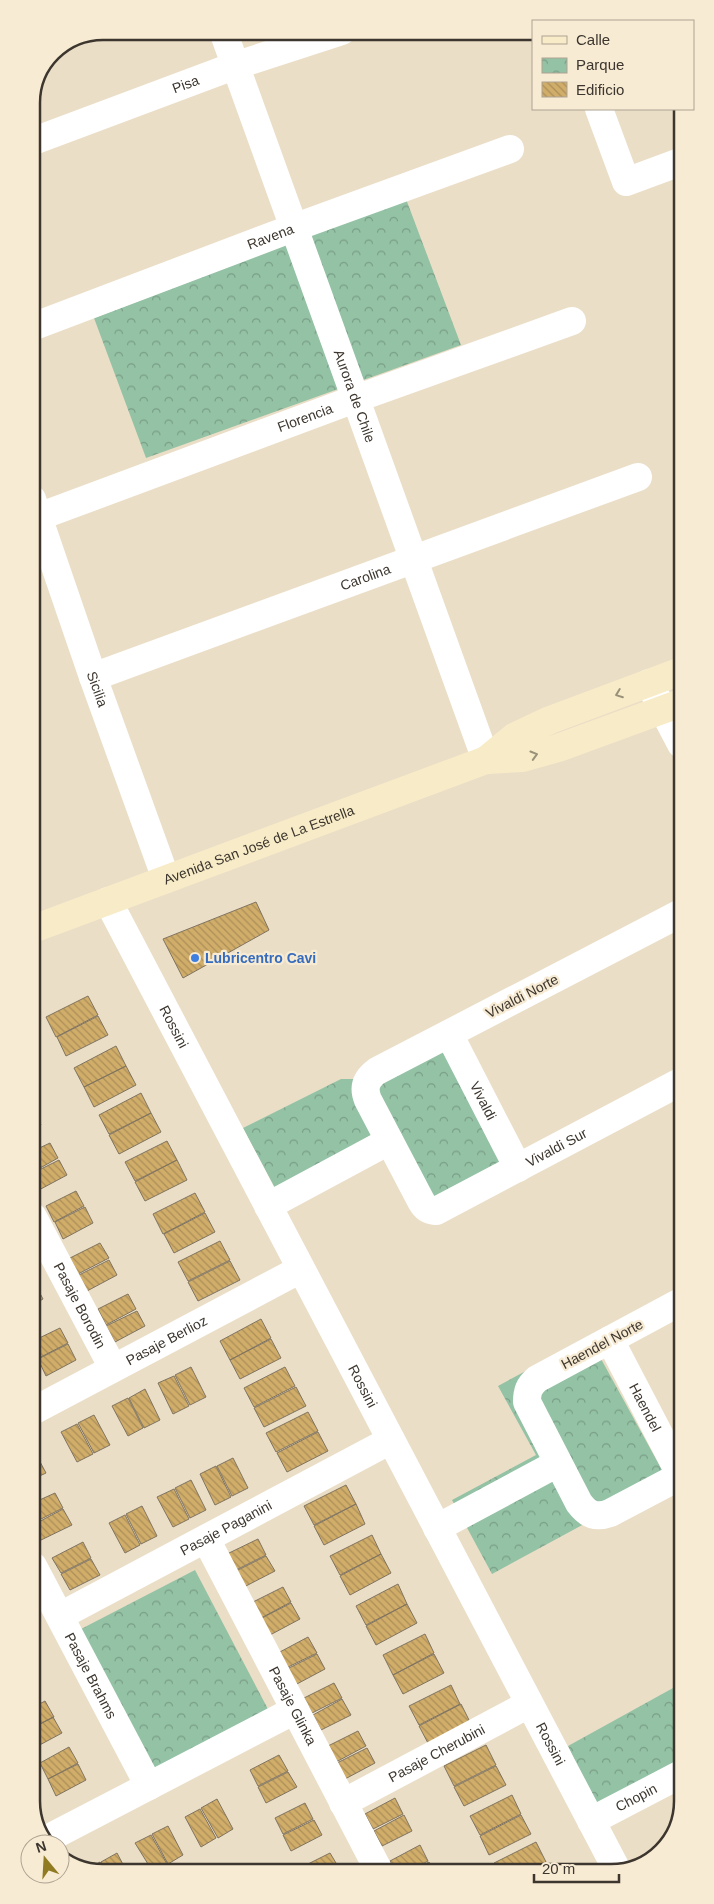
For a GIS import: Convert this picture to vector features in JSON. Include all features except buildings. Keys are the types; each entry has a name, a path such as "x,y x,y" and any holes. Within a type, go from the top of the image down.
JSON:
{"main road":[{"name":"Avenida San José de La Estrella","path":"486,760 514,737 550,720 674,674"},
{"name":"Avenida San José de La Estrella","path":"40,926 486,760 522,758 558,748 672,706"}],"street":[{"name":"Aurora de Chile","path":"226,40 486,760"},
{"name":"Pisa","path":"40,139 234,66 314,40"},
{"path":"600,110 626,182 674,164"},
{"name":"Ravena","path":"40,324 293,228 510,149"},
{"name":"Florencia","path":"40,506 355,399 572,321"},
{"name":"Carolina","path":"93,677 638,477"},
{"name":"Sicilia","path":"40,523 93,677 166,879"},
{"path":"649,683 672,706"},
{"name":"Rossini","path":"108,901 614,1864"},
{"name":"Vivaldi Norte","path":"389,1140 365,1092 366,1083 370,1076 674,917"},
{"name":"Vivaldi","path":"449,1034 518,1168"},
{"name":"Vivaldi Sur","path":"389,1140 424,1207 436,1211 674,1085"},
{"path":"268,1206 389,1140"},
{"name":"Pasaje Borodin","path":"40,1230 113,1368"},
{"name":"Pasaje Berlioz","path":"40,1407 301,1269"},
{"name":"Haendel Norte","path":"558,1463 527,1402 527,1393 530,1385 537,1379 674,1305"},
{"name":"Haendel","path":"610,1340 674,1462"},
{"name":"Pasaje Paganini","path":"60,1616 391,1440"},
{"path":"437,1528 558,1463 579,1503 584,1510 593,1515 602,1516 610,1513 674,1479"},
{"name":"Pasaje Glinka","path":"206,1539 376,1864"},
{"name":"Pasaje Brahms","path":"40,1579 149,1786"},
{"name":"Pasaje Cherubini","path":"343,1803 529,1704"},
{"path":"57,1834 295,1710"},
{"name":"Chopin","path":"591,1821 674,1778"}],"green space":[{"path":"406,199 461,345 146,458 94,318"},
{"path":"439,1045 505,1161 433,1207 391,1127 276,1190 243,1128 341,1079 379,1079"},
{"path":"589,1337 667,1479 492,1574 452,1500 536,1455 498,1386"},
{"path":"195,1570 270,1713 155,1773 81,1629"},
{"path":"674,1688 674,1769 598,1810 568,1746"}],"place":[{"name":"Lubricentro Cavi","path":"195,958"}]}
